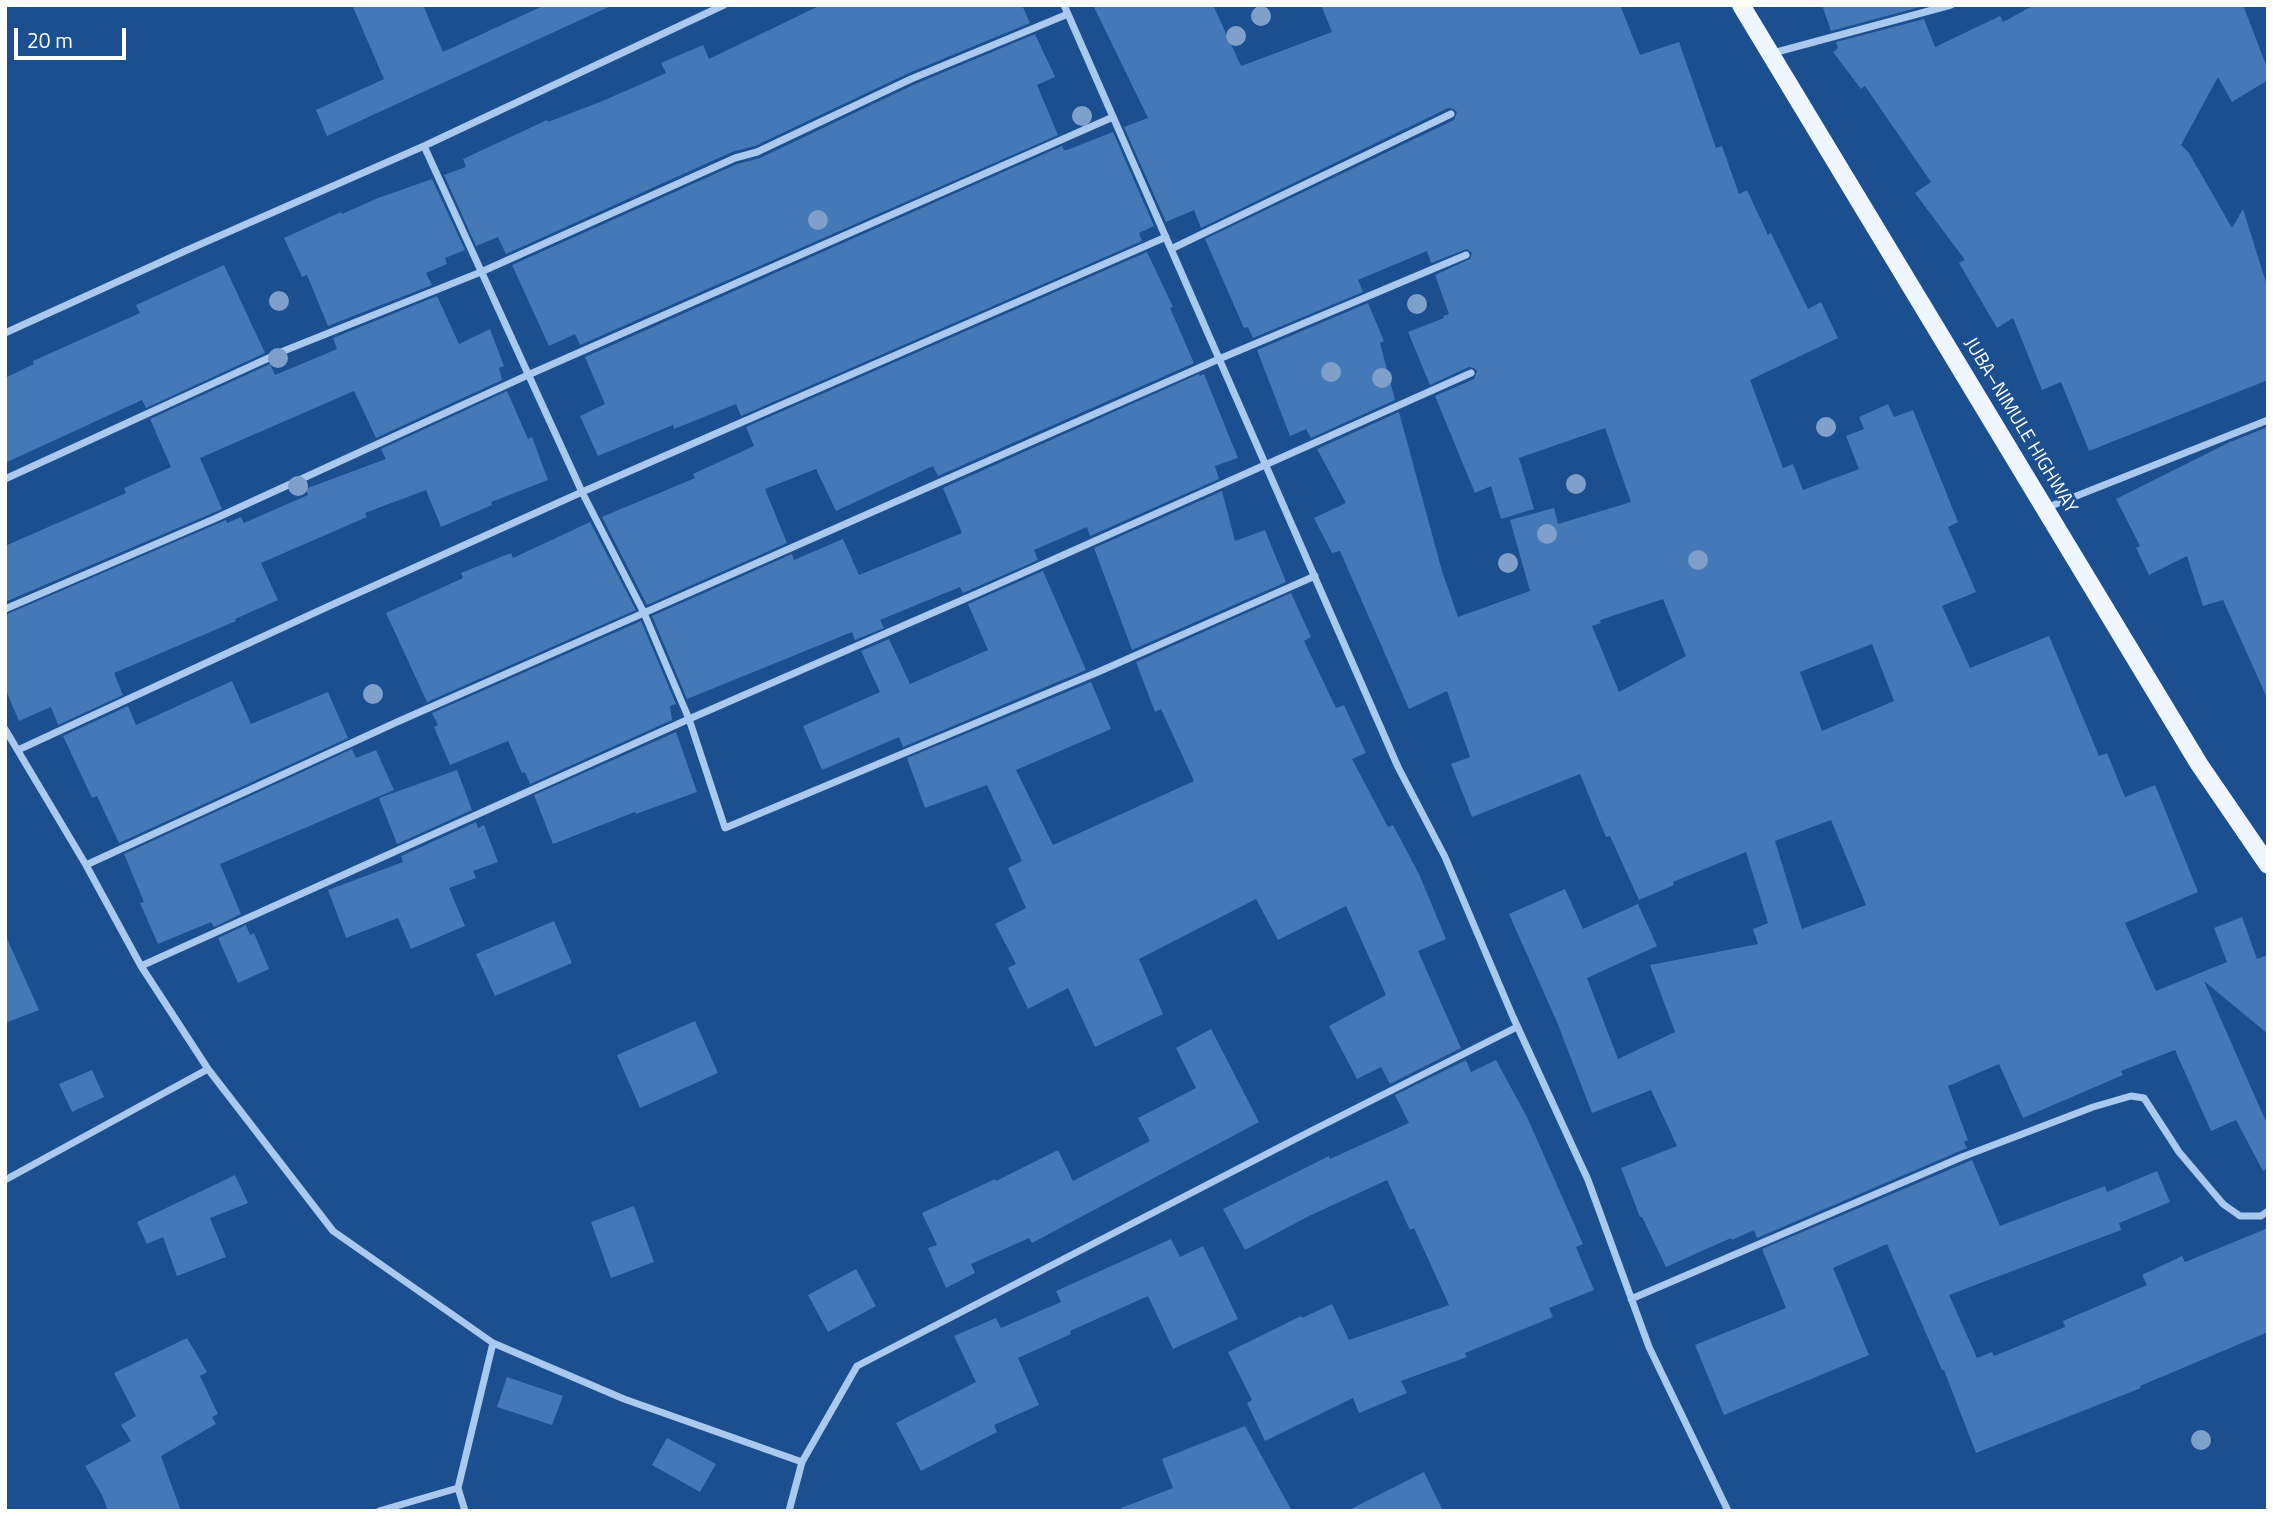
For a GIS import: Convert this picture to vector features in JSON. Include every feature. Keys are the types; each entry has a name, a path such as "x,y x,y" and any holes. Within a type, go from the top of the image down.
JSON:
{"main road":[{"name":"JUBA–NIMULE HIGHWAY","path":"1741,5 2199,764 2268,865"}],"street":[{"path":"5,333 424,146 724,5"},
{"path":"1064,5 1398,767 1445,857 1517,1027 1588,1180 1649,1347 1728,1511"},
{"path":"1772,53 1951,5"},
{"path":"5,479 286,350 481,272 735,158 757,152 911,79 1068,14"},
{"path":"1171,248 1451,114"},
{"path":"5,609 214,519 528,375 1113,117"},
{"path":"424,146 582,492 644,612 689,719 725,828 1098,673 1315,576"},
{"path":"18,750 582,492 1166,236"},
{"path":"86,865 644,612 1219,359 1466,256"},
{"path":"141,966 689,719 1471,373"},
{"path":"2046,508 2268,420"},
{"path":"5,729 86,865 141,966 208,1069 333,1231 493,1343 625,1399 802,1462"},
{"path":"789,1511 802,1462 857,1366 1517,1027"},
{"path":"5,1180 208,1069"},
{"path":"1631,1299 1962,1157 2093,1107 2131,1096 2144,1098 2179,1152 2222,1203 2240,1216 2261,1216 2268,1211"},
{"path":"465,1511 458,1488 493,1343"},
{"path":"379,1511 458,1488"}],"building":[{"path":"352,5 423,5 443,52 545,5 613,5 327,136 316,110 384,79"},
{"path":"821,5 1022,5 1030,23 909,73 755,146 732,152 506,254 498,237 476,246 444,175 466,167 463,159 547,120 548,122 605,100 666,73 661,63 703,45 709,59"},
{"path":"1093,5 1213,5 1241,66 1332,32 1321,5 1620,5 1640,55 1679,42 1716,148 1722,146 1739,194 1747,190 1808,309 1821,302 1838,338 1750,380 1783,468 1793,464 1803,490 1859,469 1846,436 1864,429 1859,417 1888,404 1894,417 1913,410 1958,522 1948,527 1976,592 1942,606 1970,668 2049,636 2099,756 2107,753 2125,797 2155,785 2198,892 2125,923 2156,991 2227,962 2214,928 2242,917 2257,959 2268,955 2268,1034 2204,981 2268,1126 2268,1168 2263,1171 2236,1120 2211,1131 2175,1050 2121,1071 2123,1075 2023,1118 1999,1064 1948,1086 1968,1140 1964,1142 1967,1148 1757,1238 1754,1230 1666,1267 1640,1217 1621,1168 1677,1146 1651,1090 1592,1113 1557,1022 1509,914 1565,889 1583,929 1638,904 1657,946 1587,978 1618,1059 1675,1032 1650,965 1758,944 1753,929 1768,923 1746,852 1673,882 1674,885 1639,900 1610,836 1606,837 1580,774 1472,817 1451,764 1470,757 1447,691 1409,709 1340,551 1332,553 1314,518 1346,503 1317,449 1399,412 1442,571 1458,617 1530,591 1510,520 1554,508 1558,524 1631,502 1605,428 1519,458 1534,509 1501,519 1491,486 1475,493 1435,396 1474,379 1477,371 1469,367 1430,385 1408,332 1449,314 1435,275 1470,259 1472,253 1467,249 1431,263 1427,251 1358,280 1363,292 1253,338 1248,327 1244,328 1205,239 1454,120 1457,112 1454,109 1448,108 1201,228 1194,210 1166,222 1124,127 1148,118","holes":["1663,599 1686,656 1619,692 1592,626 1601,623 1600,620","1872,644 1894,701 1822,731 1800,672","1831,820 1866,905 1802,929 1775,841"]},
{"path":"1822,5 1919,5 1920,7 1831,31"},
{"path":"2034,5 2243,5 2268,70 2268,80 2232,102 2218,77 2181,145 2189,153 2232,228 2243,209 2268,289 2268,380 2089,451 2061,382 2042,390 2013,318 1997,328 1959,263 1965,260 1915,193 1931,182 1865,86 1861,89 1833,52 1838,48 1836,42 1924,19 1935,47 2000,16 2003,22"},
{"path":"1035,34 1055,77 1037,85 1058,135 580,345 575,334 549,346 512,265 737,164 760,158 913,85"},
{"path":"1113,132 1154,226 1139,233 1142,241 741,416 736,404 674,429 673,425 598,456 580,416 605,404 585,357 1062,146 1067,150"},
{"path":"432,179 465,250 445,258 447,264 426,273 432,285 328,326 307,275 302,277 284,238 341,212 342,214"},
{"path":"1147,252 1173,307 1170,308 1194,363 938,476 933,466 836,511 816,469 765,489 787,543 647,605 602,517 695,478 693,474 754,446 746,427"},
{"path":"224,265 265,353 146,408 142,400 5,463 5,378 34,364 33,361 140,313 136,305"},
{"path":"437,296 459,344 490,329 504,366 499,368 502,380 376,438 354,391 200,458 222,509 5,602 5,546 126,493 124,488 171,467 150,419 270,364 275,375 337,349 333,338"},
{"path":"1368,303 1384,341 1380,343 1395,400 1311,438 1306,429 1290,436 1257,350"},
{"path":"1204,374 1238,458 1215,466 1219,479 1090,536 1087,527 1034,550 1038,560 963,593 960,587 880,620 884,628 855,640 852,632 687,699 652,616 792,554 794,560 843,539 859,575 962,533 943,488"},
{"path":"507,391 528,439 532,437 548,480 491,502 492,505 441,527 426,490 365,513 367,517 261,563 278,600 235,619 236,621 114,673 123,695 58,725 51,707 19,721 5,688 5,615 226,520 227,523 241,517 244,523 308,495 305,489 386,459 381,449"},
{"path":"2268,427 2268,700 2223,600 2203,606 2187,556 2149,575 2136,548 2140,546 2116,499 2230,442"},
{"path":"1222,491 1235,541 1265,530 1286,582 1132,650 1094,548"},
{"path":"590,522 636,610 427,702 386,613 463,578 461,573 511,553 513,558"},
{"path":"1043,571 1086,670 903,747 899,737 822,770 803,726 880,692 861,651 889,639 910,684 988,650 968,604"},
{"path":"1291,593 1311,637 1304,641 1336,708 1344,705 1366,753 1352,759 1388,827 1393,825 1419,874 1446,939 1418,951 1461,1048 1390,1084 1381,1067 1357,1079 1329,1026 1386,995 1346,906 1278,940 1256,899 1139,959 1163,1014 1095,1047 1068,988 1028,1009 1008,968 1016,964 995,924 1026,908 1008,868 1022,861 987,785 925,808 907,758 1091,682 1111,729 1016,770 1053,845 1194,781 1161,709 1155,712 1136,662"},
{"path":"641,621 676,704 670,706 672,720 530,784 525,772 522,773 508,741 450,765 434,727 438,725 432,713"},
{"path":"232,681 251,724 328,692 348,738 119,843 97,796 92,798 63,736 128,706 136,725"},
{"path":"676,732 697,792 636,814 635,812 553,844 534,795"},
{"path":"352,749 356,758 376,750 394,790 220,864 241,914 214,927 211,922 158,944 140,903 144,902 124,854"},
{"path":"457,770 472,810 397,844 379,798"},
{"path":"476,822 478,828 484,825 498,862 473,871 476,878 449,888 465,926 411,949 398,918 346,938 328,890 403,862 401,856"},
{"path":"554,921 572,963 495,996 476,954"},
{"path":"246,925 250,935 254,933 269,969 238,983 218,938"},
{"path":"5,934 39,1010 5,1023"},
{"path":"695,1021 718,1073 640,1108 617,1055"},
{"path":"1211,1029 1259,1122 1032,1243 1029,1238 971,1264 975,1273 946,1288 928,1248 937,1245 922,1213 1058,1150 1073,1181 1150,1141 1138,1118 1196,1088 1176,1048"},
{"path":"1466,1060 1471,1072 1496,1060 1527,1117 1583,1244 1576,1247 1594,1290 1549,1308 1553,1317 1465,1353 1467,1357 1401,1381 1407,1393 1359,1413 1353,1398 1265,1441 1247,1403 1252,1400 1228,1352 1332,1304 1349,1340 1449,1305 1414,1228 1410,1230 1387,1180 1307,1217 1245,1250 1223,1209 1329,1156 1330,1159 1409,1123 1395,1095"},
{"path":"92,1070 104,1097 72,1112 59,1084"},
{"path":"1972,1160 2000,1226 2105,1186 2107,1192 2157,1171 2170,1202 2119,1223 2121,1230 1949,1295 1977,1358 1992,1352 1994,1356 2065,1327 2063,1321 2147,1285 2142,1275 2182,1256 2185,1262 2268,1228 2268,1332 2140,1386 2141,1388 1976,1453 1944,1370 1887,1244 1833,1268 1869,1355 1724,1415 1695,1345 1786,1308 1762,1249"},
{"path":"235,1175 248,1203 210,1218 226,1257 177,1276 163,1237 147,1244 137,1222"},
{"path":"634,1206 654,1262 611,1278 591,1222"},
{"path":"1171,1239 1180,1257 1203,1246 1238,1319 1173,1349 1148,1296 1070,1331 1071,1334 1018,1358 1039,1405 994,1425 997,1432 921,1471 896,1423 976,1382 954,1336 996,1318 1001,1328 1061,1302 1056,1291"},
{"path":"856,1269 876,1306 828,1332 808,1295"},
{"path":"187,1338 207,1372 200,1376 218,1414 212,1417 216,1424 161,1456 181,1511 108,1511 85,1466 131,1441 121,1425 136,1416 114,1373"},
{"path":"507,1377 563,1396 552,1425 497,1407"},
{"path":"1245,1426 1292,1511 1121,1511 1121,1508 1173,1488 1162,1459"},
{"path":"667,1438 716,1464 700,1492 652,1465"},
{"path":"1424,1472 1443,1511 1347,1511"}]}
